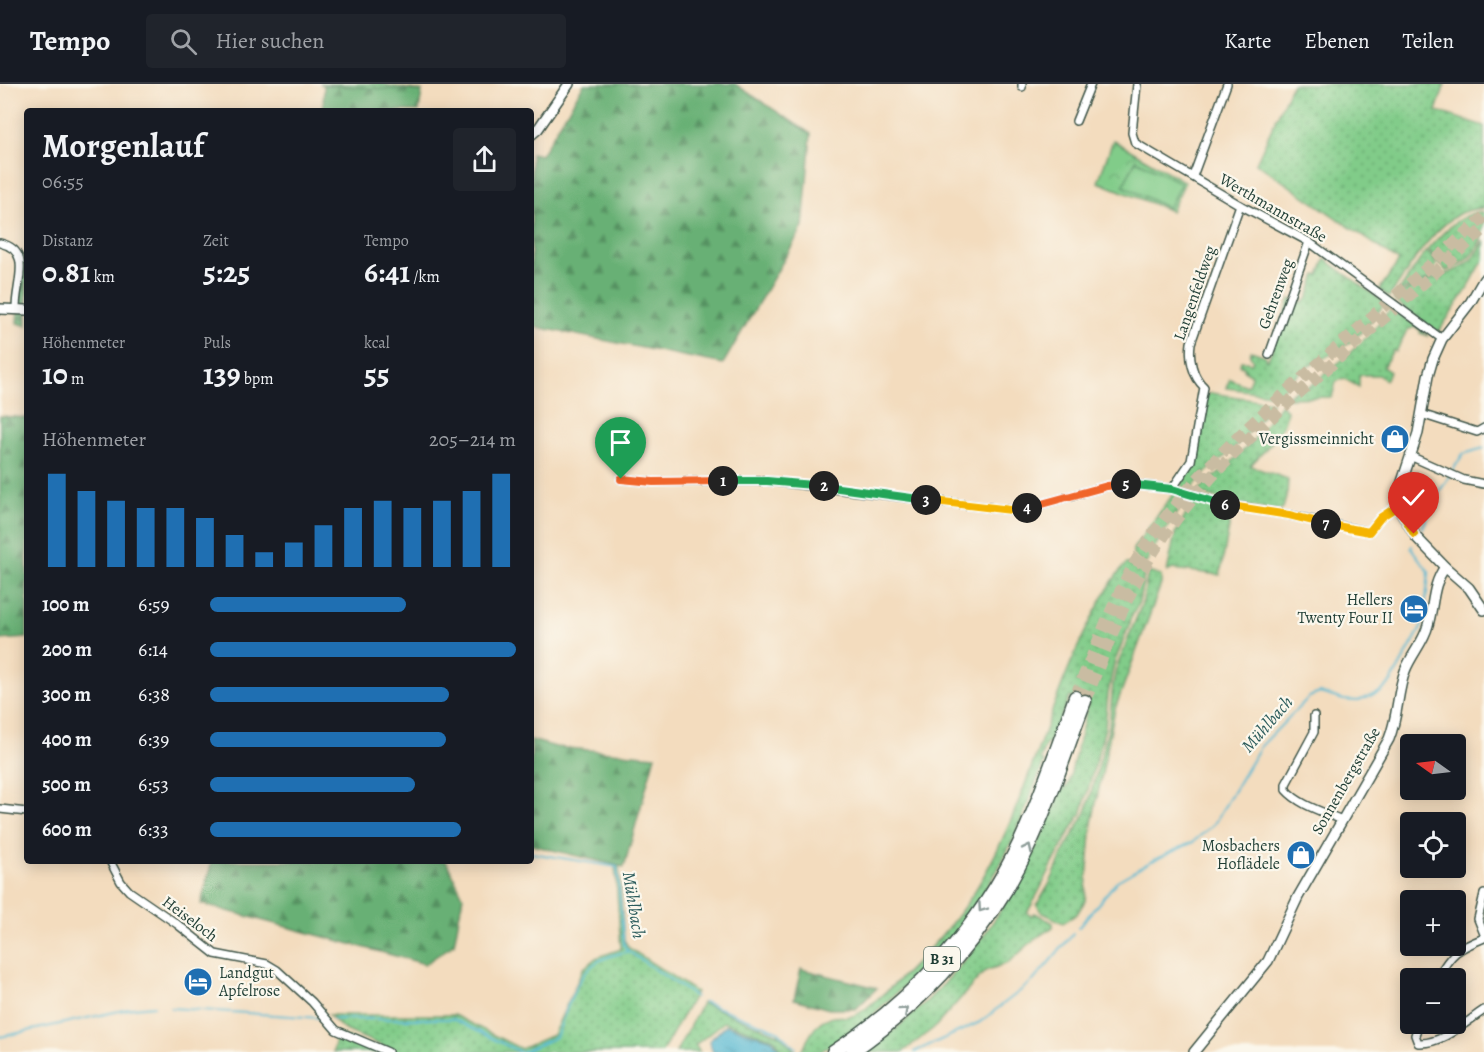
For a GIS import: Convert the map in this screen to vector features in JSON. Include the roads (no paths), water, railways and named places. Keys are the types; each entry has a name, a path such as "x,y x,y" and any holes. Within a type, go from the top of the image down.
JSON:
{"highway":[{"name":"B 31","path":"833,1052 878,1020 919,984 947,953 981,909 1004,873 1030,820 1080,699 1035,836 991,914 959,956 927,990 887,1027 852,1052"}],"street":[{"path":"534,132 569,84"},
{"path":"1076,121 1091,84"},
{"name":"Werthmannstraße","path":"1137,84 1132,133 1135,143 1240,205 1309,242 1442,339"},
{"path":"1193,176 1227,84"},
{"name":"Langenfeldweg","path":"1172,489 1191,462 1204,387 1195,374 1189,355 1191,343 1240,205"},
{"name":"Gehrenweg","path":"1269,356 1309,242"},
{"path":"0,243 9,245 18,251 21,259 16,310"},
{"path":"1484,279 1470,303 1442,339 1428,376 1418,433 1399,491 1398,506 1416,537 1469,588 1484,610"},
{"path":"0,309 24,310"},
{"path":"1421,414 1477,432 1484,428"},
{"path":"1410,456 1464,480 1484,484"},
{"path":"621,479 653,482 767,481 1011,510 1119,484 1129,484 1172,489 1224,504 1369,532 1381,517 1398,506"},
{"name":"Sonnenbergstraße","path":"1194,1052 1268,961 1294,903 1394,729 1406,668 1422,643 1432,614 1435,585 1445,567"},
{"path":"1314,717 1314,732 1286,784 1286,790 1290,795 1342,820"},
{"path":"0,809 24,812"},
{"name":"Heiseloch","path":"112,864 121,882 129,891 215,954 267,964 277,970 312,1002 336,1029 388,1052"},
{"path":"1443,968 1449,957 1462,947 1484,936 1478,919 1484,894"},
{"path":"1466,1022 1484,1010"},
{"path":"1415,1034 1418,1043 1427,1044 1447,1034"}],"water":[{"path":"726,1025 772,1040 779,1048 778,1052 713,1052 709,1041"}],"waterway":[{"name":"Mühlbach","path":"1422,529 1438,494 1463,454 1484,448"},
{"name":"Mühlbach","path":"1078,928 1117,881 1152,861 1193,842 1214,824 1260,747 1309,697 1320,693 1344,700 1358,701 1381,692 1391,682 1421,628 1424,617 1429,572 1411,548 1412,546"},
{"name":"Mühlbach","path":"534,853 617,867 624,945 628,951 696,997"},
{"name":"Mühlbach","path":"914,1052 980,1022 1033,981 1073,934"},
{"path":"523,1052 556,1037 572,996 589,969 604,958 628,951"},
{"name":"Mühlbach","path":"704,1002 778,1031 796,1048"},
{"path":"0,1037 133,1008 154,1006"},
{"path":"171,1008 321,1018"},
{"path":"333,1019 453,1019 520,1052"}],"tunnel":[{"path":"1075,697 1127,577 1154,533 1175,505 1247,428 1484,217"},
{"path":"1085,701 1128,597 1164,535 1185,508 1230,457 1255,433 1484,229"}],"place":[{"name":"Vergissmeinnicht","path":"1395,439"},
{"name":"Hellers Twenty Four II","path":"1414,609"},
{"name":"Mosbachers Hoflädele","path":"1301,855"},
{"name":"Landgut Apfelrose","path":"198,982"}]}
